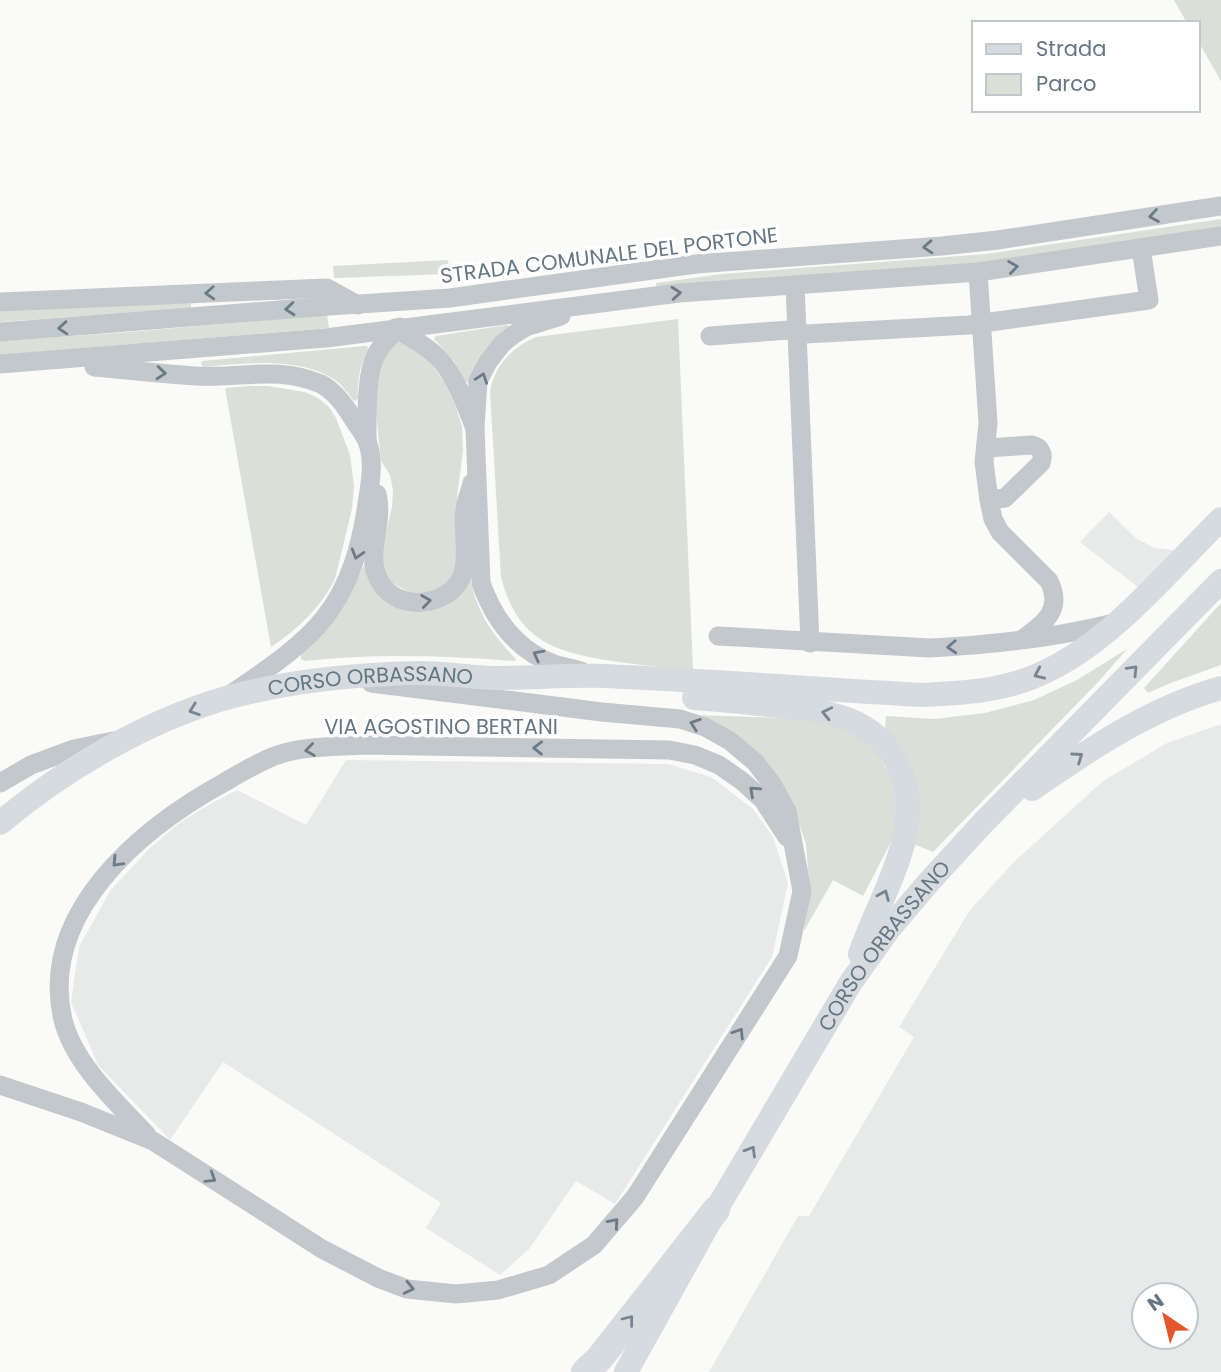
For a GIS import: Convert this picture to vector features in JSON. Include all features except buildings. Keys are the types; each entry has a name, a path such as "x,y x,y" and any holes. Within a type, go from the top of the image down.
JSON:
{"highway":[{"path":"585,1372 599,1359 716,1210"}],"main road":[{"name":"CORSO ORBASSANO","path":"0,823 78,766 128,738 176,716 224,699 287,684 331,678 422,673 491,678 603,676 923,695 973,693 1010,685 1039,675 1097,639 1147,594 1221,519"},
{"name":"CORSO ORBASSANO","path":"626,1372 716,1210 851,982 889,929 982,824 1221,581"},
{"path":"491,678 807,708 857,722 879,737 894,756 904,778 908,803 906,826 897,865 867,933 851,982"},
{"path":"982,824 1088,750 1165,709 1221,688"}],"street":[{"name":"STRADA COMUNALE DEL PORTONE","path":"0,332 450,298 696,264 998,240 1221,206"},
{"path":"0,364 326,338 679,293 978,272 1221,236"},
{"path":"710,336 789,330 806,334 982,323 1149,300 1141,248"},
{"path":"978,272 988,423 984,462 993,519 1000,532 1049,581 1055,598 1047,619 1022,639"},
{"path":"795,285 810,643"},
{"name":"CORSO ORBASSANO","path":"0,302 327,288 434,354 460,390 475,428"},
{"name":"CORSO ORBASSANO","path":"450,298 422,310 397,329 382,344 373,360 367,402 367,441 380,503 373,563 386,590 404,602 424,603 442,598 457,585 463,574 465,508 477,468"},
{"name":"CORSO ORBASSANO","path":"603,676 553,663 531,652 515,640 502,625 489,603 481,583 475,428 478,381 502,344 527,327 608,301"},
{"name":"CORSO ORBASSANO","path":"45,362 197,376 270,373 303,378 324,385 335,394 367,441"},
{"path":"986,448 1038,446 1043,458 1005,498 989,500"},
{"name":"CORSO ORBASSANO","path":"224,699 305,638 324,619 342,593 362,537 372,472"},
{"path":"718,636 810,643 965,647 1063,635 1116,623"},
{"name":"VIA AGOSTINO BERTANI","path":"0,1085 81,1112 153,1141 322,1250 407,1289 456,1294 498,1290 549,1275 594,1245 635,1197 788,956 802,891 787,811 772,784 755,762 730,741 705,727 680,719 602,712 331,678"},
{"path":"0,783 31,765 74,748 128,738"},
{"name":"VIA AGOSTINO BERTANI","path":"153,1141 112,1098 74,1049 64,1021 58,990 60,962 69,930 87,899 110,869 138,842 204,793 272,757 316,748 362,745 669,750 695,755 719,765 742,781 763,800 794,846"}],"shaded area":[{"path":"1109,512 1137,539 1155,548 1189,552 1147,594 1080,542"},
{"path":"1221,724 1221,1372 709,1372 798,1216 809,1216 914,1037 899,1027 970,910 1014,862 1103,781 1167,743"},
{"path":"346,760 668,764 711,777 753,809 773,837 788,883 772,957 615,1204 576,1181 529,1249 500,1275 426,1228 441,1203 223,1062 170,1140 98,1065 71,1002 79,947 110,891 149,849 178,824 237,790 306,825"}],"green space":[{"path":"1174,0 1221,0 1221,81 1200,44 1200,21 1186,21"},
{"path":"1221,219 1221,228 981,265 656,288 656,283 722,274 986,254"},
{"path":"448,260 449,274 334,278 333,266"},
{"path":"191,303 191,308 0,322 0,308"},
{"path":"327,315 329,328 0,355 0,341"},
{"path":"678,319 693,669 632,664 572,653 540,639 527,628 508,598 501,577 490,392 492,383 505,358 536,337"},
{"path":"507,325 510,327 469,382 466,382 454,361 434,339 436,336"},
{"path":"400,341 429,361 446,384 462,427 463,451 457,497 459,560 451,579 434,593 413,594 390,582 383,571 380,557 392,507 393,490 390,475 381,461 375,404 382,361 394,343"},
{"path":"367,346 356,401 339,383 325,374 309,369 273,363 203,367 201,364 202,361"},
{"path":"248,386 305,392 329,407 350,455 354,486 352,509 335,579 308,617 271,647 225,388"},
{"path":"365,563 396,602 470,579 477,603 487,623 515,661 410,656 305,661 301,659 301,654 344,606"},
{"path":"1221,603 1221,665 1148,693 1144,688"},
{"path":"1127,649 933,852 914,844 904,754 885,727 886,716 934,719 985,713 1034,700 1077,680"},
{"path":"692,715 785,718 833,723 859,734 878,754 892,779 897,808 894,836 863,896 833,880 804,931 809,882 806,844 791,800"}]}
